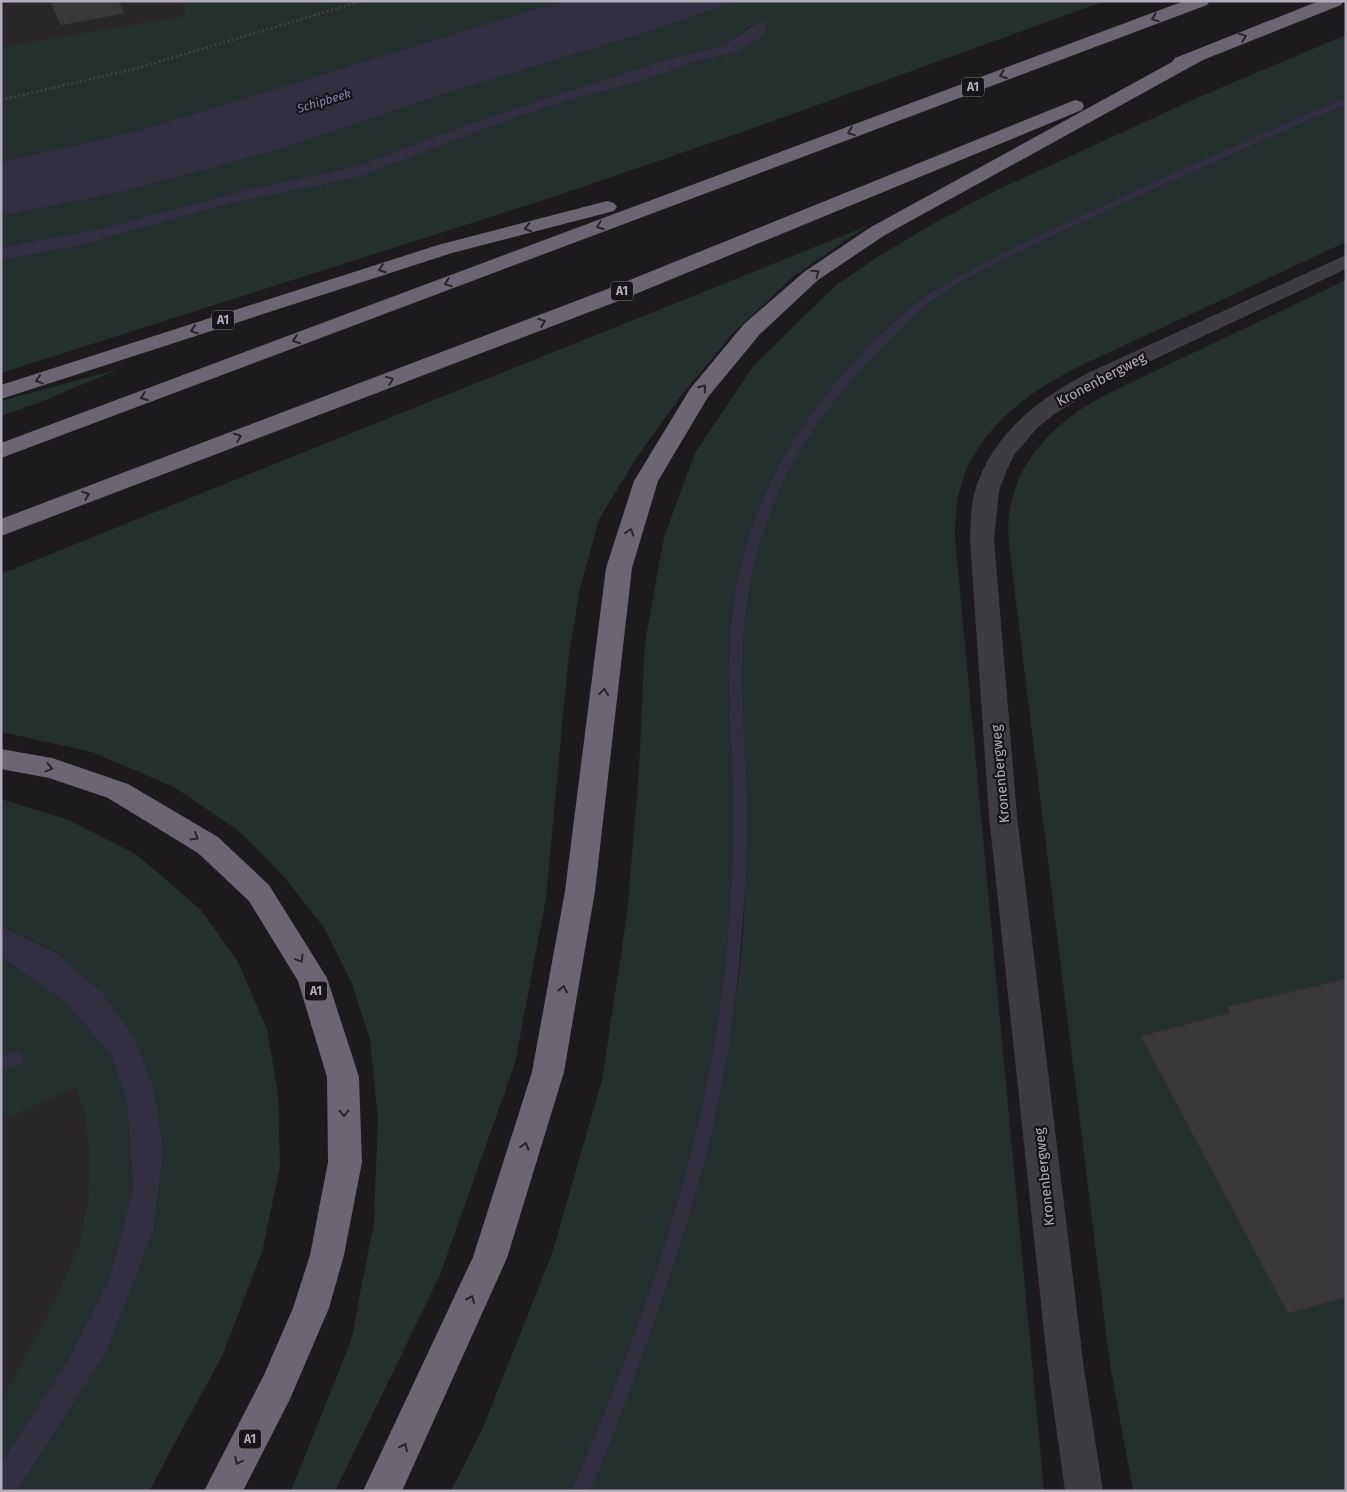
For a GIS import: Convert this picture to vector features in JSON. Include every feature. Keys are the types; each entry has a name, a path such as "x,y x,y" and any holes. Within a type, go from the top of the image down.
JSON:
{"highway":[{"name":"A1","path":"1,451 1201,1"},
{"name":"A1","path":"1,528 613,295 1198,55 1335,1"},
{"name":"A1","path":"382,1491 402,1452 490,1258 548,1072 580,891 619,568 646,481 698,394 752,329 811,276 878,231 1198,55"},
{"name":"A1","path":"1,392 445,249 744,172"},
{"name":"A1","path":"1,759 52,768 118,791 208,845 259,893 312,978 340,1068 343,1078 345,1162 327,1255 310,1308 277,1387 223,1491"}],"street":[{"name":"Kronenbergweg","path":"1084,1491 1066,1369 1003,816 982,540 983,514 987,490 996,468 1009,446 1025,427 1063,396 1096,378 1346,261"}],"path":[{"path":"1,100 69,86 129,70 362,1"}],"shaded area":[{"path":"1,1 304,1 1,87"},
{"path":"182,1 561,1 137,131 1,162 1,47 186,16"},
{"path":"738,1 1105,1 754,128 553,197 1,373 1,260 74,247 224,205 359,177 520,116 563,102 644,81 694,62 723,56 763,21 751,26 722,46 675,57 543,99 471,123 354,167 245,190 100,229 1,247 1,216 118,193 275,151 450,92 645,33"},
{"path":"1346,35 1346,97 1065,223 955,278 932,292 911,307 849,366 822,400 798,435 776,472 758,510 744,551 735,593 731,620 729,675 733,785 732,867 724,977 716,1031 692,1148 658,1265 617,1380 571,1491 451,1491 482,1430 552,1254 602,1080 627,915 639,771 645,642 664,537 695,453 754,365 835,286 882,254 936,222 999,189 1199,97"},
{"path":"1346,104 1346,242 1080,366 1042,387 1024,400 993,429 969,464 959,492 955,538 1044,1491 590,1491 624,1406 679,1248 701,1175 719,1101 739,974 745,904 741,672 746,600 754,558 767,517 785,477 833,401 861,367 891,336 938,297 973,275 1031,246"},
{"path":"867,226 795,275 733,333 680,397 637,457 599,519 579,592 568,662 546,898 515,1063 440,1275 335,1491 291,1491 351,1341 374,1222 378,1118 370,1040 352,984 325,929 285,878 239,831 174,787 92,752 1,732 1,574"},
{"path":"1346,280 1346,1491 1133,1491 1110,1365 1010,556 1009,515 1021,474 1032,456 1044,440 1076,413 1113,391"},
{"path":"119,369 38,403 1,416 1,401"},
{"path":"1,799 69,820 137,855 200,909 237,960 267,1029 278,1093 280,1167 262,1252 223,1354 149,1491 17,1491 106,1353 163,1150 56,952 1,926"},
{"path":"1,957 66,1003 111,1055 127,1102 133,1188 110,1277 67,1362 1,1463 1,1401 53,1305 80,1243 88,1199 89,1149 84,1108 75,1087 1,1121"},
{"path":"75,1086 84,1108 89,1149 88,1199 80,1243 53,1305 1,1401 1,1121"}],"water":[{"name":"Schipbeek","path":"561,1 738,1 645,33 450,92 275,151 118,193 1,216 1,162 137,131"},
{"path":"760,21 766,23 762,36 738,52 694,62 644,81 563,102 520,116 359,177 224,205 74,247 1,260 1,247 100,229 245,190 354,167 471,123 543,99 675,57 722,46"},
{"path":"1346,97 1346,104 1031,246 973,275 938,297 897,332 843,390 795,459 777,496 763,534 752,574 745,616 742,680 747,798 745,895 732,1026 719,1101 691,1211 647,1342 608,1449 590,1491 571,1491 617,1380 658,1265 692,1148 705,1089 724,977 731,894 733,785 729,675 731,620 744,551 758,510 776,472 822,400 849,366 911,307 932,292 955,278 1065,223"},
{"path":"1,926 55,952 103,994 134,1038 153,1086 163,1150 153,1231 106,1353 17,1491 1,1491 1,1463 67,1362 110,1277 133,1188 127,1102 111,1055 66,1003 1,957"}],"building":[{"path":"50,1 118,1 124,13 61,25"},
{"path":"1346,979 1346,1297 1288,1313 1141,1036 1231,1013 1227,1007"}],"waterway":[{"path":"1,1065 16,1058"}]}
